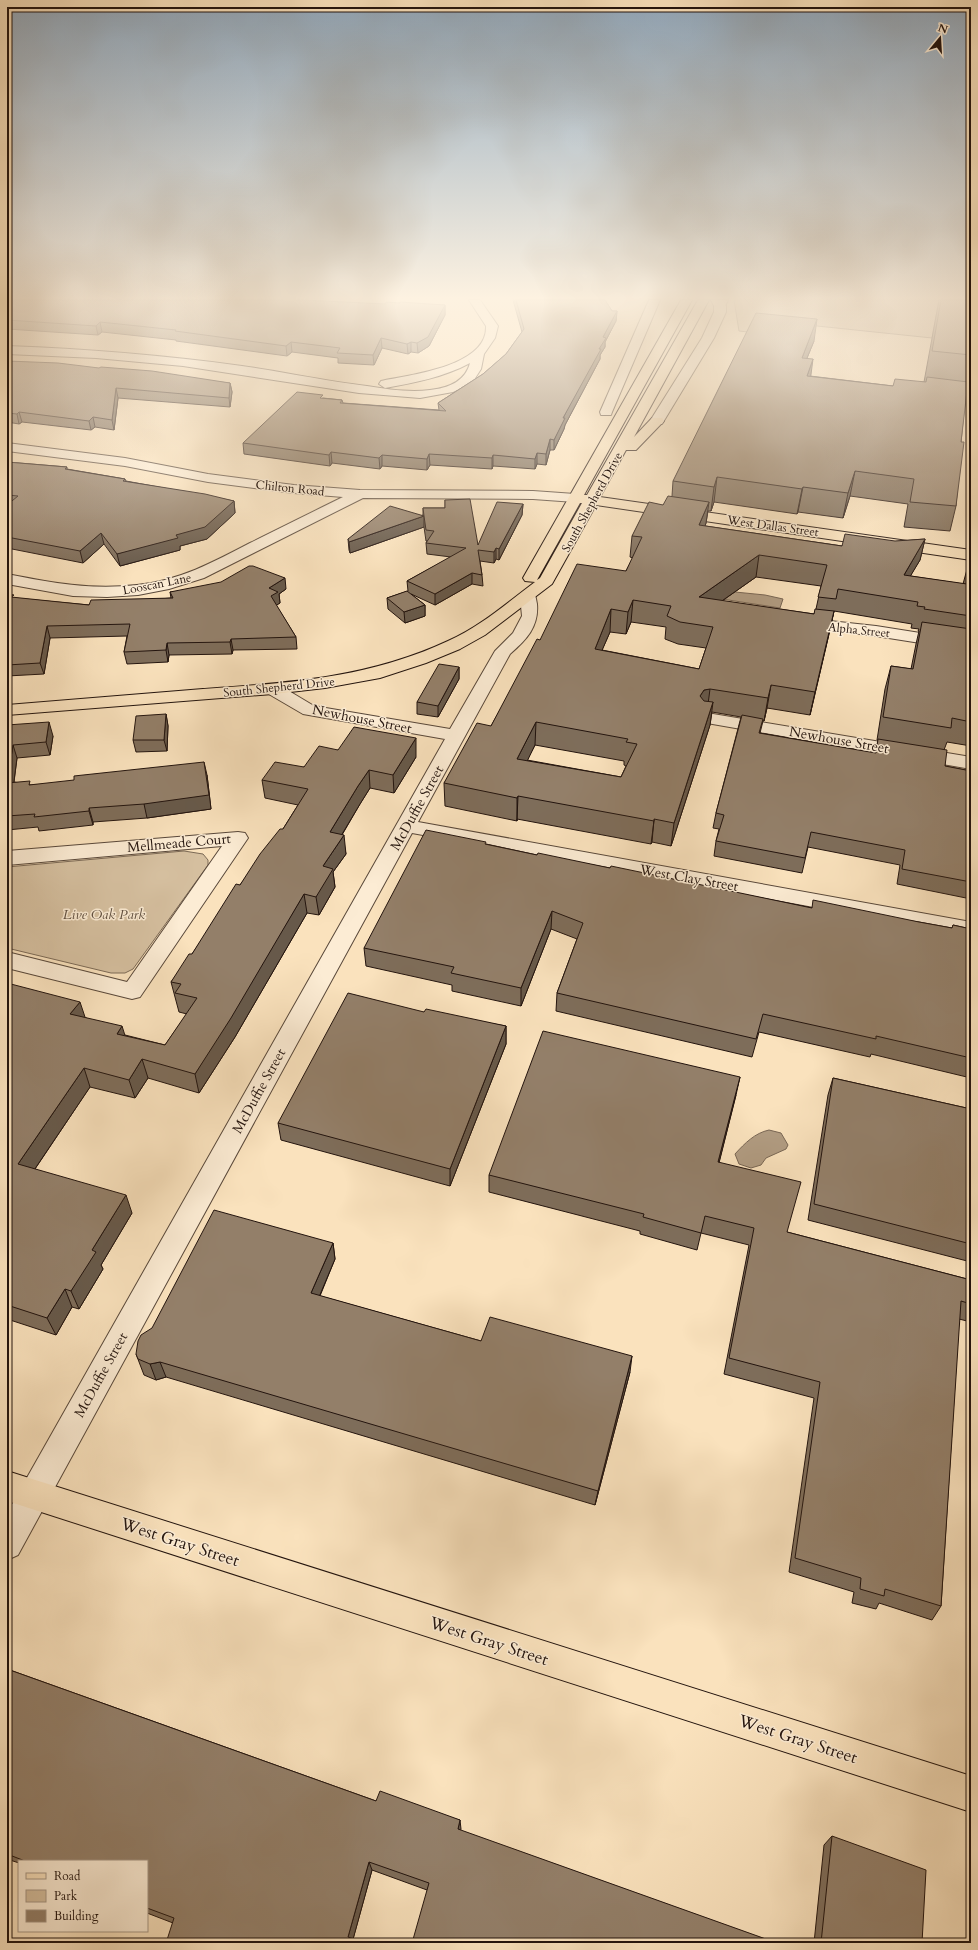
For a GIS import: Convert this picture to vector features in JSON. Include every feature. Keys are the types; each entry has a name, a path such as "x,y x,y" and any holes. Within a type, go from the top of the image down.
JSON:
{"main road":[{"name":"South Shepherd Drive","path":"529,595 531,578 635,391"},
{"name":"South Shepherd Drive","path":"7,710 273,689 325,683 374,674 420,659 454,645 479,632 546,581 592,500 658,391"},
{"path":"602,448 602,430 606,412"},
{"path":"610,470 657,421"},
{"name":"West Dallas Street","path":"575,498 971,555"},
{"name":"West Gray Street","path":"21,1491 971,1794"}],"street":[{"path":"381,391 414,395 444,391"},
{"path":"606,412 615,391"},
{"path":"657,421 675,391"},
{"path":"924,395 971,401"},
{"name":"Chilton Road","path":"7,447 125,462 246,484 360,494 533,494 575,498"},
{"name":"Looscan Lane","path":"7,579 73,591 107,592 138,590 169,584 199,575 360,494"},
{"name":"McDuffie Street","path":"7,1544 21,1491 407,826 503,651 520,636 530,616 529,595"},
{"name":"Alpha Street","path":"785,621 816,626 876,631 971,646"},
{"name":"Newhouse Street","path":"273,689 309,710 456,736"},
{"name":"Newhouse Street","path":"707,718 971,763"},
{"name":"West Clay Street","path":"407,826 971,929"},
{"name":"Mellmeade Court","path":"7,858 238,838 132,991 7,960"}],"green space":[{"name":"Live Oak Park","path":"184,851 203,854 208,860 208,865 133,969 125,973 111,973 7,948 7,867"}],"shaded area":[{"path":"725,591 765,595 783,599 780,608 722,599"},
{"path":"769,1130 781,1133 788,1145 786,1149 766,1158 761,1165 751,1168 739,1164 735,1154 746,1142 764,1131"}],"building":[{"path":"7,391 116,391 112,420 93,417 89,421 19,412 17,414 7,413"},
{"path":"150,391 229,391 229,398"},
{"path":"457,391 578,391 563,418 565,418 554,440 550,439 546,454 537,453 535,459 493,455 492,458 429,454 427,459 382,455 379,458 331,452 329,455 243,443 297,392 323,395 320,398 342,400 340,403 446,411 438,403"},
{"path":"717,391 967,391 961,442 964,442 956,506 910,502 914,479 855,471 848,493 803,487 802,489 717,477 714,487 673,481"},
{"path":"7,462 67,467 65,469 125,479 123,481 205,494 234,501 205,527 176,535 178,538 117,554 101,533 80,551 7,537 7,505 18,496 7,495"},
{"path":"668,496 709,502 699,525 842,546 845,534 895,541 925,539 904,575 967,584 969,562 971,562 971,616 924,609 925,607 917,606 918,602 838,589 836,599 818,597 827,565 759,555 699,597 814,614 815,609 834,611 815,692 771,685 768,698 710,689 704,690 700,696 704,701 713,702 674,823 654,819 654,821 518,796 517,798 444,783 477,723 491,726 537,639 540,640 577,564 626,571 642,537 632,536 649,502 663,505","holes":["633,600 671,606 667,616 680,622 713,627 699,669 595,649 611,609 628,612","536,722 628,739 626,742 637,744 621,777 517,759"]},
{"path":"470,499 478,545 497,502 523,504 499,549 496,548 494,552 478,550 482,575 472,573 435,594 407,581 466,548 426,543 434,531 426,530 423,508 445,508 445,500"},
{"path":"390,506 424,516 349,542 348,539"},
{"path":"249,566 253,566 285,578 269,588 278,592 271,596 296,637 231,639 230,642 167,643 166,650 124,652 130,624 47,626 40,663 7,665 7,594 14,595 11,597 89,605 91,600 173,598 170,592 221,582"},
{"path":"407,591 425,605 404,612 387,598"},
{"path":"922,622 971,629 971,722 952,718 951,728 883,717 891,666 913,669"},
{"path":"439,664 459,667 438,706 417,702"},
{"path":"166,714 164,740 133,740 136,716"},
{"path":"742,715 763,719 759,733 876,753 878,739 947,750 945,766 971,771 971,882 902,869 905,850 811,832 805,858 716,841 724,815 716,813"},
{"path":"49,722 46,742 13,745 7,783 7,725"},
{"path":"354,727 416,738 393,775 369,770 358,786 330,832 344,835 323,866 333,869 316,897 304,894 231,1018 195,1074 142,1059 129,1080 84,1068 18,1164 126,1195 92,1250 96,1252 71,1291 65,1289 47,1318 7,1305 7,983 80,1002 70,1014 122,1026 117,1034 165,1045 197,998 175,993 181,984 171,982 189,954 192,954 236,884 240,885 260,854 280,829 283,829 308,789 262,780 275,762 304,767 319,746 338,750"},
{"path":"204,762 209,795 144,804 89,808 89,811 34,817 35,814 7,816 7,783 30,781 29,785 74,780 74,776"},
{"path":"426,830 486,842 485,844 537,855 538,853 610,868 611,866 812,908 813,900 919,922 952,928 953,925 971,929 971,1058 876,1036 876,1039 763,1014 756,1039 557,993 583,923 552,911 521,988 451,973 454,967 364,948"},
{"path":"348,993 424,1012 426,1009 506,1026 450,1169 278,1123"},
{"path":"543,1031 740,1077 718,1162 801,1182 787,1232 971,1280 971,1304 961,1301 941,1606 885,1589 884,1596 860,1589 861,1578 795,1558 820,1382 729,1358 754,1228 705,1216 701,1233 643,1217 644,1214 489,1175"},
{"path":"833,1078 971,1109 971,1244 814,1204"},
{"path":"214,1210 333,1243 311,1293 481,1341 490,1317 632,1356 598,1491 160,1362 150,1364 138,1359 136,1354 138,1341 141,1335 152,1328"},
{"path":"7,1669 376,1801 380,1791 460,1820 458,1829 777,1943 412,1943 429,1883 369,1862 348,1937 365,1943 166,1943 174,1918 148,1908 148,1860 22,1860 7,1854"},
{"path":"832,1836 926,1870 922,1943 821,1943"}]}
